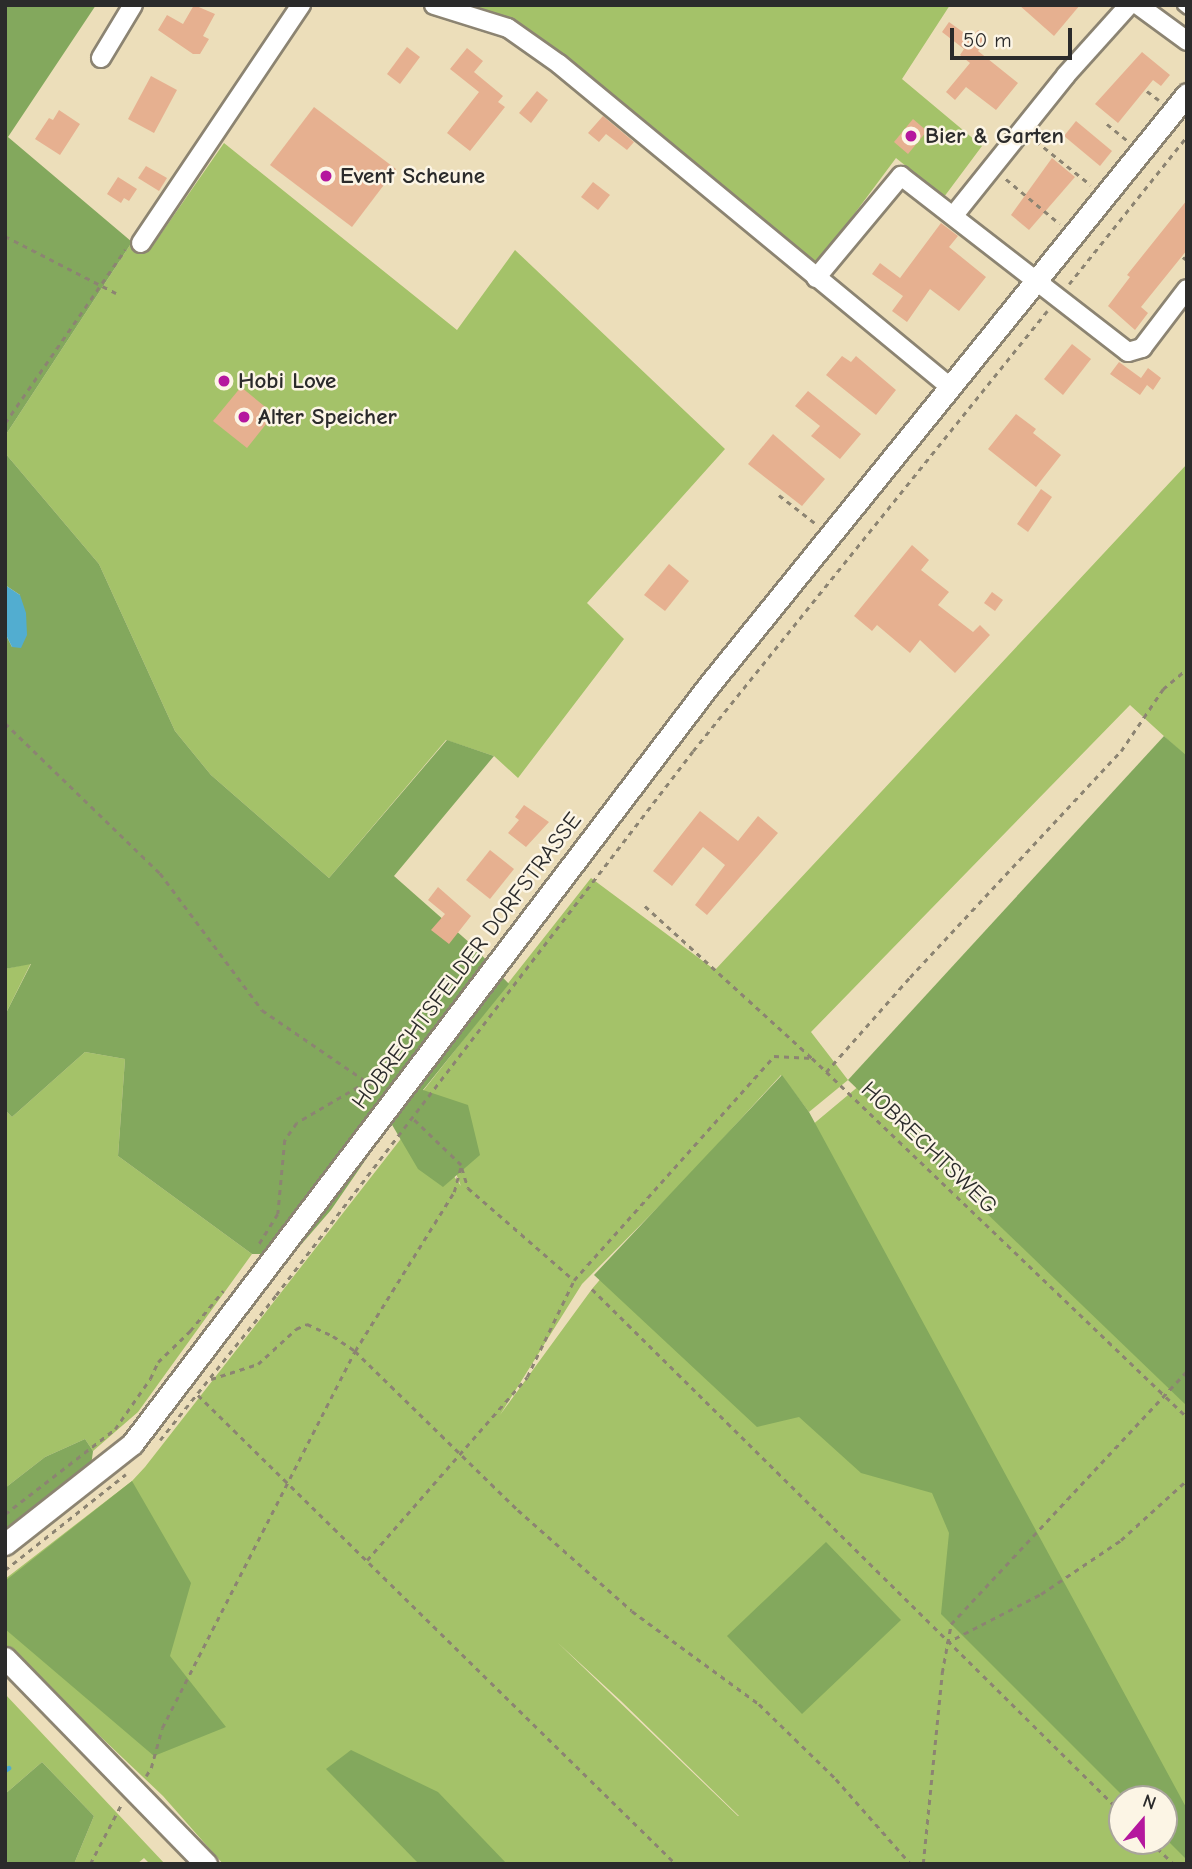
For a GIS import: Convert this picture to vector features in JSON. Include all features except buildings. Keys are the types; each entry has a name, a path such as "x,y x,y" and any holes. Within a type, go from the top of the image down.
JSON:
{"street":[{"path":"101,58 133,5"},
{"path":"133,246 301,5"},
{"path":"434,5 508,28 559,64 950,387"},
{"path":"954,215 1129,5"},
{"path":"1138,5 1187,41"},
{"name":"HOBRECHTSFELDER DORFSTRASSE","path":"5,1544 132,1444 709,685 1187,94"},
{"path":"816,278 901,176 1128,352 1142,348 1187,289"},
{"path":"5,1658 206,1864"}],"lane":[{"path":"1182,5 1187,9"}],"path":[{"path":"1107,124 1141,150"},
{"path":"1022,131 1104,195"},
{"path":"676,1864 198,1395 693,751 1187,136"},
{"path":"992,167 1073,234"},
{"path":"5,236 102,283 116,293"},
{"path":"5,423 102,283 133,246"},
{"path":"1182,257 1187,260"},
{"path":"779,495 832,535"},
{"path":"826,1072 910,977 1121,751 1163,689 1187,669"},
{"path":"5,723 160,873 262,1010 394,1100"},
{"name":"HOBRECHTSWEG","path":"645,906 813,1058 1187,1417"},
{"path":"367,1560 527,1377 574,1280 774,1056 813,1058"},
{"path":"252,1254 278,1214 285,1140 297,1122 367,1082"},
{"path":"412,1118 461,1165 468,1188 574,1280"},
{"path":"90,1864 122,1804 151,1769 162,1728 287,1480 355,1351 454,1192 461,1165"},
{"path":"5,1514 115,1429 150,1379 158,1362 190,1331 226,1288"},
{"path":"592,1289 946,1643 1108,1799"},
{"path":"211,1378 258,1364 296,1329 307,1324 333,1336 355,1351 518,1510 632,1611 759,1704 836,1779 911,1864"},
{"path":"923,1864 946,1643 951,1624 1187,1371"},
{"path":"946,1643 1041,1594 1110,1548 1187,1480"}],"green space":[{"path":"5,5 96,5 8,137 132,242 5,436"},
{"path":"465,5 950,5 902,79 982,146 944,197 896,158 817,264 513,20"},
{"path":"224,143 457,330 515,250 725,449 587,603 624,639 518,778 494,756 446,740 329,878 211,775 175,731 99,564 5,453 5,436 132,242 149,251"},
{"path":"5,453 99,564 175,731 211,775 329,878 447,740 494,756 394,876 471,944 509,984 423,1090 468,1105 480,1155 443,1187 418,1169 391,1123 331,1210 293,1254 252,1254 118,1156 125,1059 85,1052 12,1117 5,1110 5,1015 31,964 5,969 5,633 12,647 20,595 5,585"},
{"path":"1187,464 1187,1864 223,1864 163,1796 5,1646 5,1579 132,1481 145,1467 414,1122 461,1186 423,1091 591,878 715,970","holes":["1130,705 1177,748 933,1024 811,1126 706,1157 781,1075 809,1112 848,1080 811,1032","684,1181 592,1289 500,1415 582,1284","557,1642 621,1701 739,1816 738,1816"]},
{"path":"1164,736 1187,756 1187,1406 848,1080"},
{"path":"31,963 5,1015 5,969"},
{"path":"85,1052 125,1059 118,1156 252,1254 138,1412 93,1451 85,1439 45,1457 5,1488 5,1110 12,1117"},
{"path":"782,1075 809,1112 1174,1785 1112,1785 941,1614 949,1533 932,1493 861,1473 799,1417 757,1427 594,1275"},
{"path":"85,1439 93,1451 91,1466 5,1530 5,1488 45,1457"},
{"path":"132,1481 191,1583 170,1656 226,1727 154,1756 5,1629 5,1581"},
{"path":"826,1542 901,1620 802,1714 727,1636"},
{"path":"5,1694 165,1864 150,1864 144,1858 137,1864 74,1864 94,1816 42,1762 5,1794"},
{"path":"351,1750 438,1792 507,1864 419,1864 326,1769"},
{"path":"42,1762 94,1816 74,1864 5,1864 5,1794"},
{"path":"1178,1792 1187,1809 1187,1860 1178,1851"}],"water":[{"path":"5,585 20,595 26,613 27,635 21,648 12,647 5,633"}],"place":[{"name":"Bier & Garten","path":"911,136"},
{"name":"Event Scheune","path":"326,176"},
{"name":"Hobi Love","path":"224,381"},
{"name":"Alter Speicher","path":"244,417"}]}
